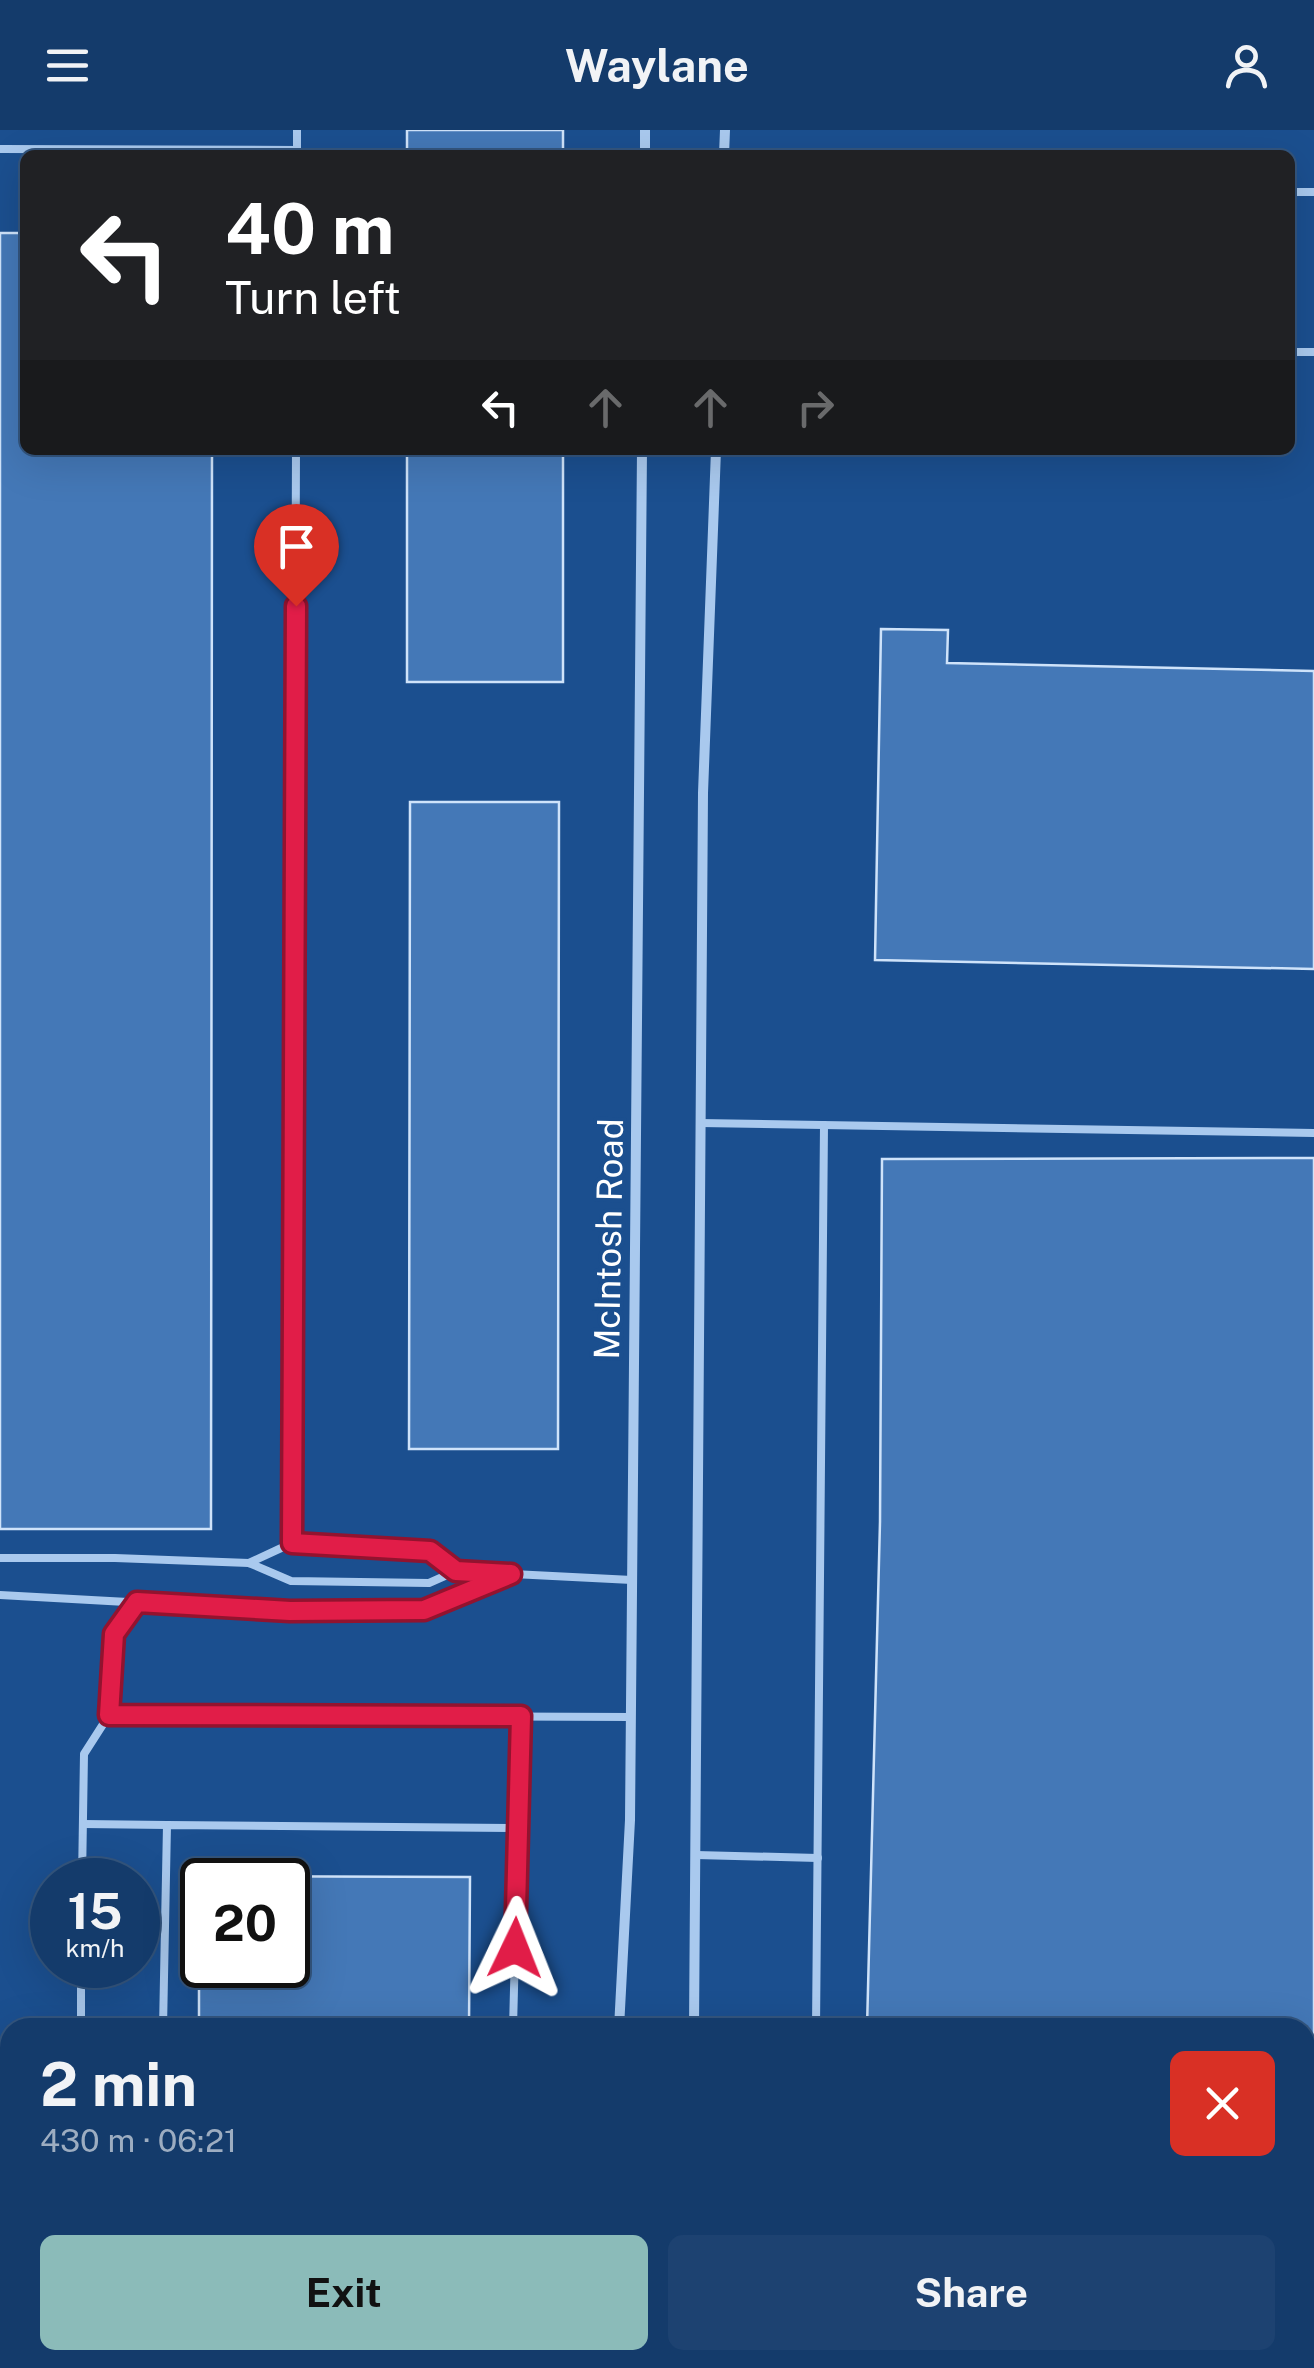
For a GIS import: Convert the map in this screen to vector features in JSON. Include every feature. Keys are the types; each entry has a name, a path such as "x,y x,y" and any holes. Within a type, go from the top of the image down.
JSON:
{"street":[{"name":"McIntosh Road","path":"620,2018 630,1820 642,455"},
{"path":"694,2018 703,792 716,455"}],"lane":[{"path":"0,149 99,150"},
{"path":"292,1543 296,455"},
{"path":"700,1123 1314,1133"},
{"path":"816,2018 824,1125"},
{"path":"249,1563 292,1543 430,1551 456,1571"},
{"path":"0,1558 249,1563 291,1581 429,1583 456,1571 632,1580"},
{"path":"0,1595 290,1611 424,1610 511,1574"},
{"path":"82,1858 84,1754 109,1715 114,1634 137,1602"},
{"path":"109,1715 631,1716"},
{"path":"513,2018 521,1716"},
{"path":"83,1824 518,1828"},
{"path":"163,2018 167,1826"},
{"path":"696,1855 818,1858"},
{"path":"80,2018 81,1988"}],"building":[{"path":"407,130 563,130 563,150 407,150"},
{"path":"0,233 20,233 20,455 212,455 211,1529 0,1529"},
{"path":"407,455 563,455 563,682 407,682"},
{"path":"881,629 948,630 947,663 1314,671 1314,969 875,960"},
{"path":"410,802 559,802 558,1449 409,1449"},
{"path":"1314,1158 1314,2018 867,2018 880,1522 882,1159"},
{"path":"310,1876 470,1877 469,2018 199,2018 199,1988 310,1988"}],"route":[{"path":"296,606 292,1543 430,1551 456,1571 511,1574 424,1610 290,1611 137,1602 114,1634 109,1715 521,1716 515,1948"}]}
